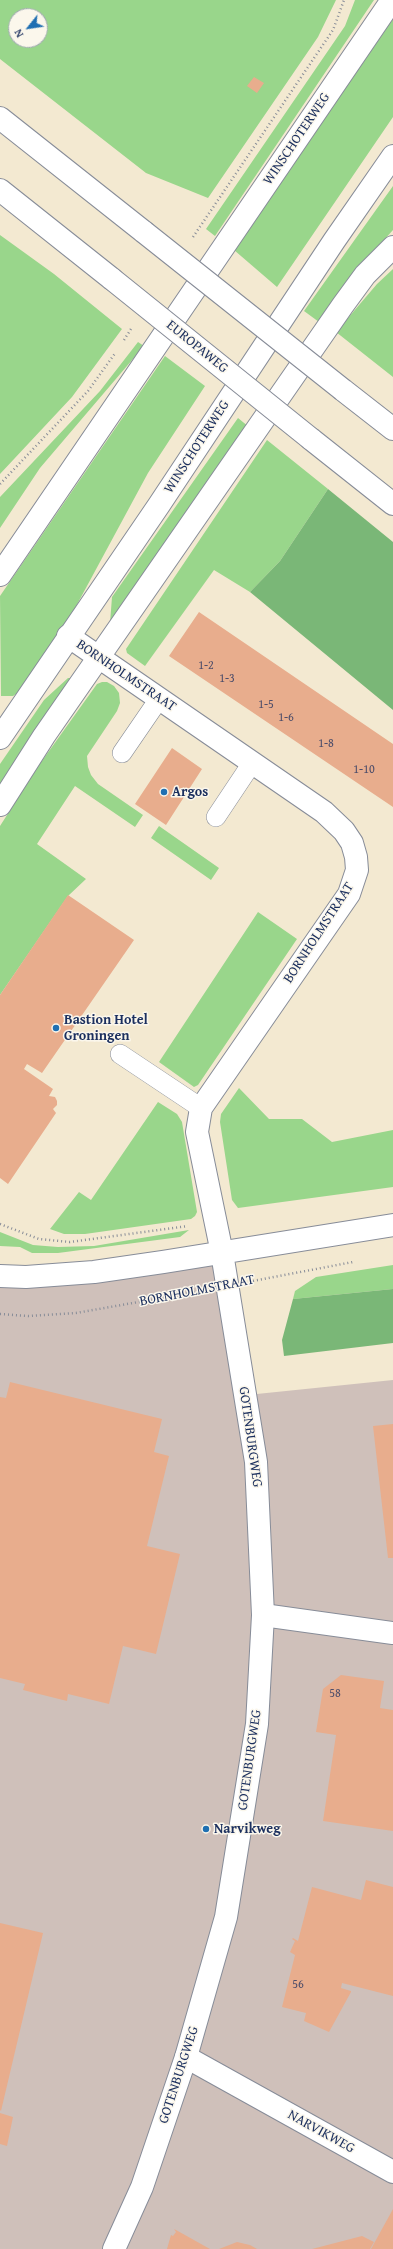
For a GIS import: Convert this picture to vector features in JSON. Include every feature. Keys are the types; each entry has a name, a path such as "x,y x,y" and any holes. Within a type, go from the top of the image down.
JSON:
{"main road":[{"name":"WINSCHOTERWEG","path":"0,575 392,0"},
{"path":"0,118 393,429"},
{"name":"WINSCHOTERWEG","path":"0,738 68,636 159,505 334,241 393,156"},
{"name":"EUROPAWEG","path":"0,190 393,504"},
{"path":"0,198 42,223"},
{"path":"0,805 44,736 343,305 366,275 393,247"},
{"name":"BORNHOLMSTRAAT","path":"68,636 335,821 352,843 357,870 349,894 201,1108 197,1132 222,1253"},
{"path":"0,1276 26,1277 94,1272 393,1225"},
{"name":"GOTENBURGWEG","path":"114,2249 142,2187 186,2057 226,1917 257,1724 263,1615 256,1462 226,1286 222,1253"},
{"path":"263,1615 393,1633"},
{"name":"NARVIKWEG","path":"186,2057 393,2172"}],"lane":[{"path":"122,752 159,699"},
{"path":"216,817 252,763"},
{"path":"120,1054 201,1108"}],"path":[{"name":"BORNHOLMSTRAAT","path":"0,1314 28,1316 76,1313 354,1262"}],"shaded area":[{"path":"225,1252 247,1395 393,1380 393,2249 0,2249 0,1287"}],"green space":[{"path":"0,0 336,0 318,37 208,198 146,173 0,59"},
{"path":"355,0 374,0 215,236 206,229 345,26"},
{"path":"393,19 393,117 277,287 234,250"},
{"path":"393,186 393,230 354,273 319,322 304,311"},
{"path":"0,235 54,274 122,329 72,397 0,474"},
{"path":"393,269 393,377 336,332 377,284"},
{"path":"138,342 144,346 40,468 0,528 0,497 100,391"},
{"path":"165,356 205,386 148,473 67,623 23,689 13,696 1,696 0,596"},
{"path":"238,418 249,427 110,623 112,597"},
{"path":"267,440 328,489 280,561 250,592 214,570 145,666 127,653 126,649"},
{"path":"328,489 393,542 393,710 250,592 280,561"},
{"path":"68,678 72,678 0,786 0,764 44,700"},
{"path":"107,682 114,686 119,693 120,703 117,711 87,756 88,767 91,775 98,784 143,815 135,827 75,786 37,844 86,879 68,896 0,995 0,826 39,765 97,684"},
{"path":"159,826 219,868 211,880 151,838"},
{"path":"258,912 297,939 198,1085 194,1087 159,1062"},
{"path":"239,1088 269,1119 302,1119 332,1142 393,1130 393,1187 238,1208 232,1200 220,1122 221,1114"},
{"path":"158,1102 177,1114 182,1122 197,1212 195,1216 191,1219 85,1234 64,1234 50,1229 79,1192 91,1200"},
{"path":"189,1230 180,1237 58,1253 32,1253 20,1247 0,1246 0,1232 33,1245 58,1247 94,1246"},
{"path":"393,1265 393,1289 293,1299 295,1291 316,1277"},
{"path":"393,1289 393,1343 284,1356 282,1340 293,1299"}],"building":[{"path":"254,77 264,83 257,93 247,86"},
{"path":"199,612 393,744 393,807 169,656"},
{"path":"172,748 202,769 166,825 135,804"},
{"path":"68,895 134,940 42,1073 27,1064 24,1069 53,1089 49,1096 55,1097 57,1101 57,1105 53,1109 56,1113 8,1184 0,1178 0,995"},
{"path":"10,1382 162,1419 154,1452 169,1456 147,1546 180,1554 156,1654 123,1646 109,1704 68,1694 67,1701 23,1690 25,1684 0,1678 0,1397 6,1398"},
{"path":"393,1424 393,1558 388,1558 373,1426"},
{"path":"341,1675 384,1681 380,1708 393,1710 393,1831 323,1821 336,1735 316,1732 323,1689"},
{"path":"366,1880 393,1887 393,1996 342,1983 341,1988 351,1992 329,2032 304,2021 306,2013 282,2007 295,1955 290,1952 295,1941 292,1939 293,1938 298,1941 312,1887 361,1900"},
{"path":"0,1923 43,1933 1,2111 0,2110"},
{"path":"0,2113 13,2117 7,2146 0,2144"},
{"path":"393,2209 393,2249 371,2249"},
{"path":"174,2229 210,2249 167,2249 171,2235 173,2236 176,2232"},
{"path":"362,2236 374,2242 370,2249 312,2249"},
{"path":"237,2242 250,2245 257,2249 219,2249"}],"place":[{"name":"Argos","path":"164,792"},
{"name":"Bastion Hotel Groningen","path":"56,1028"},
{"name":"Narvikweg","path":"206,1829"}]}
